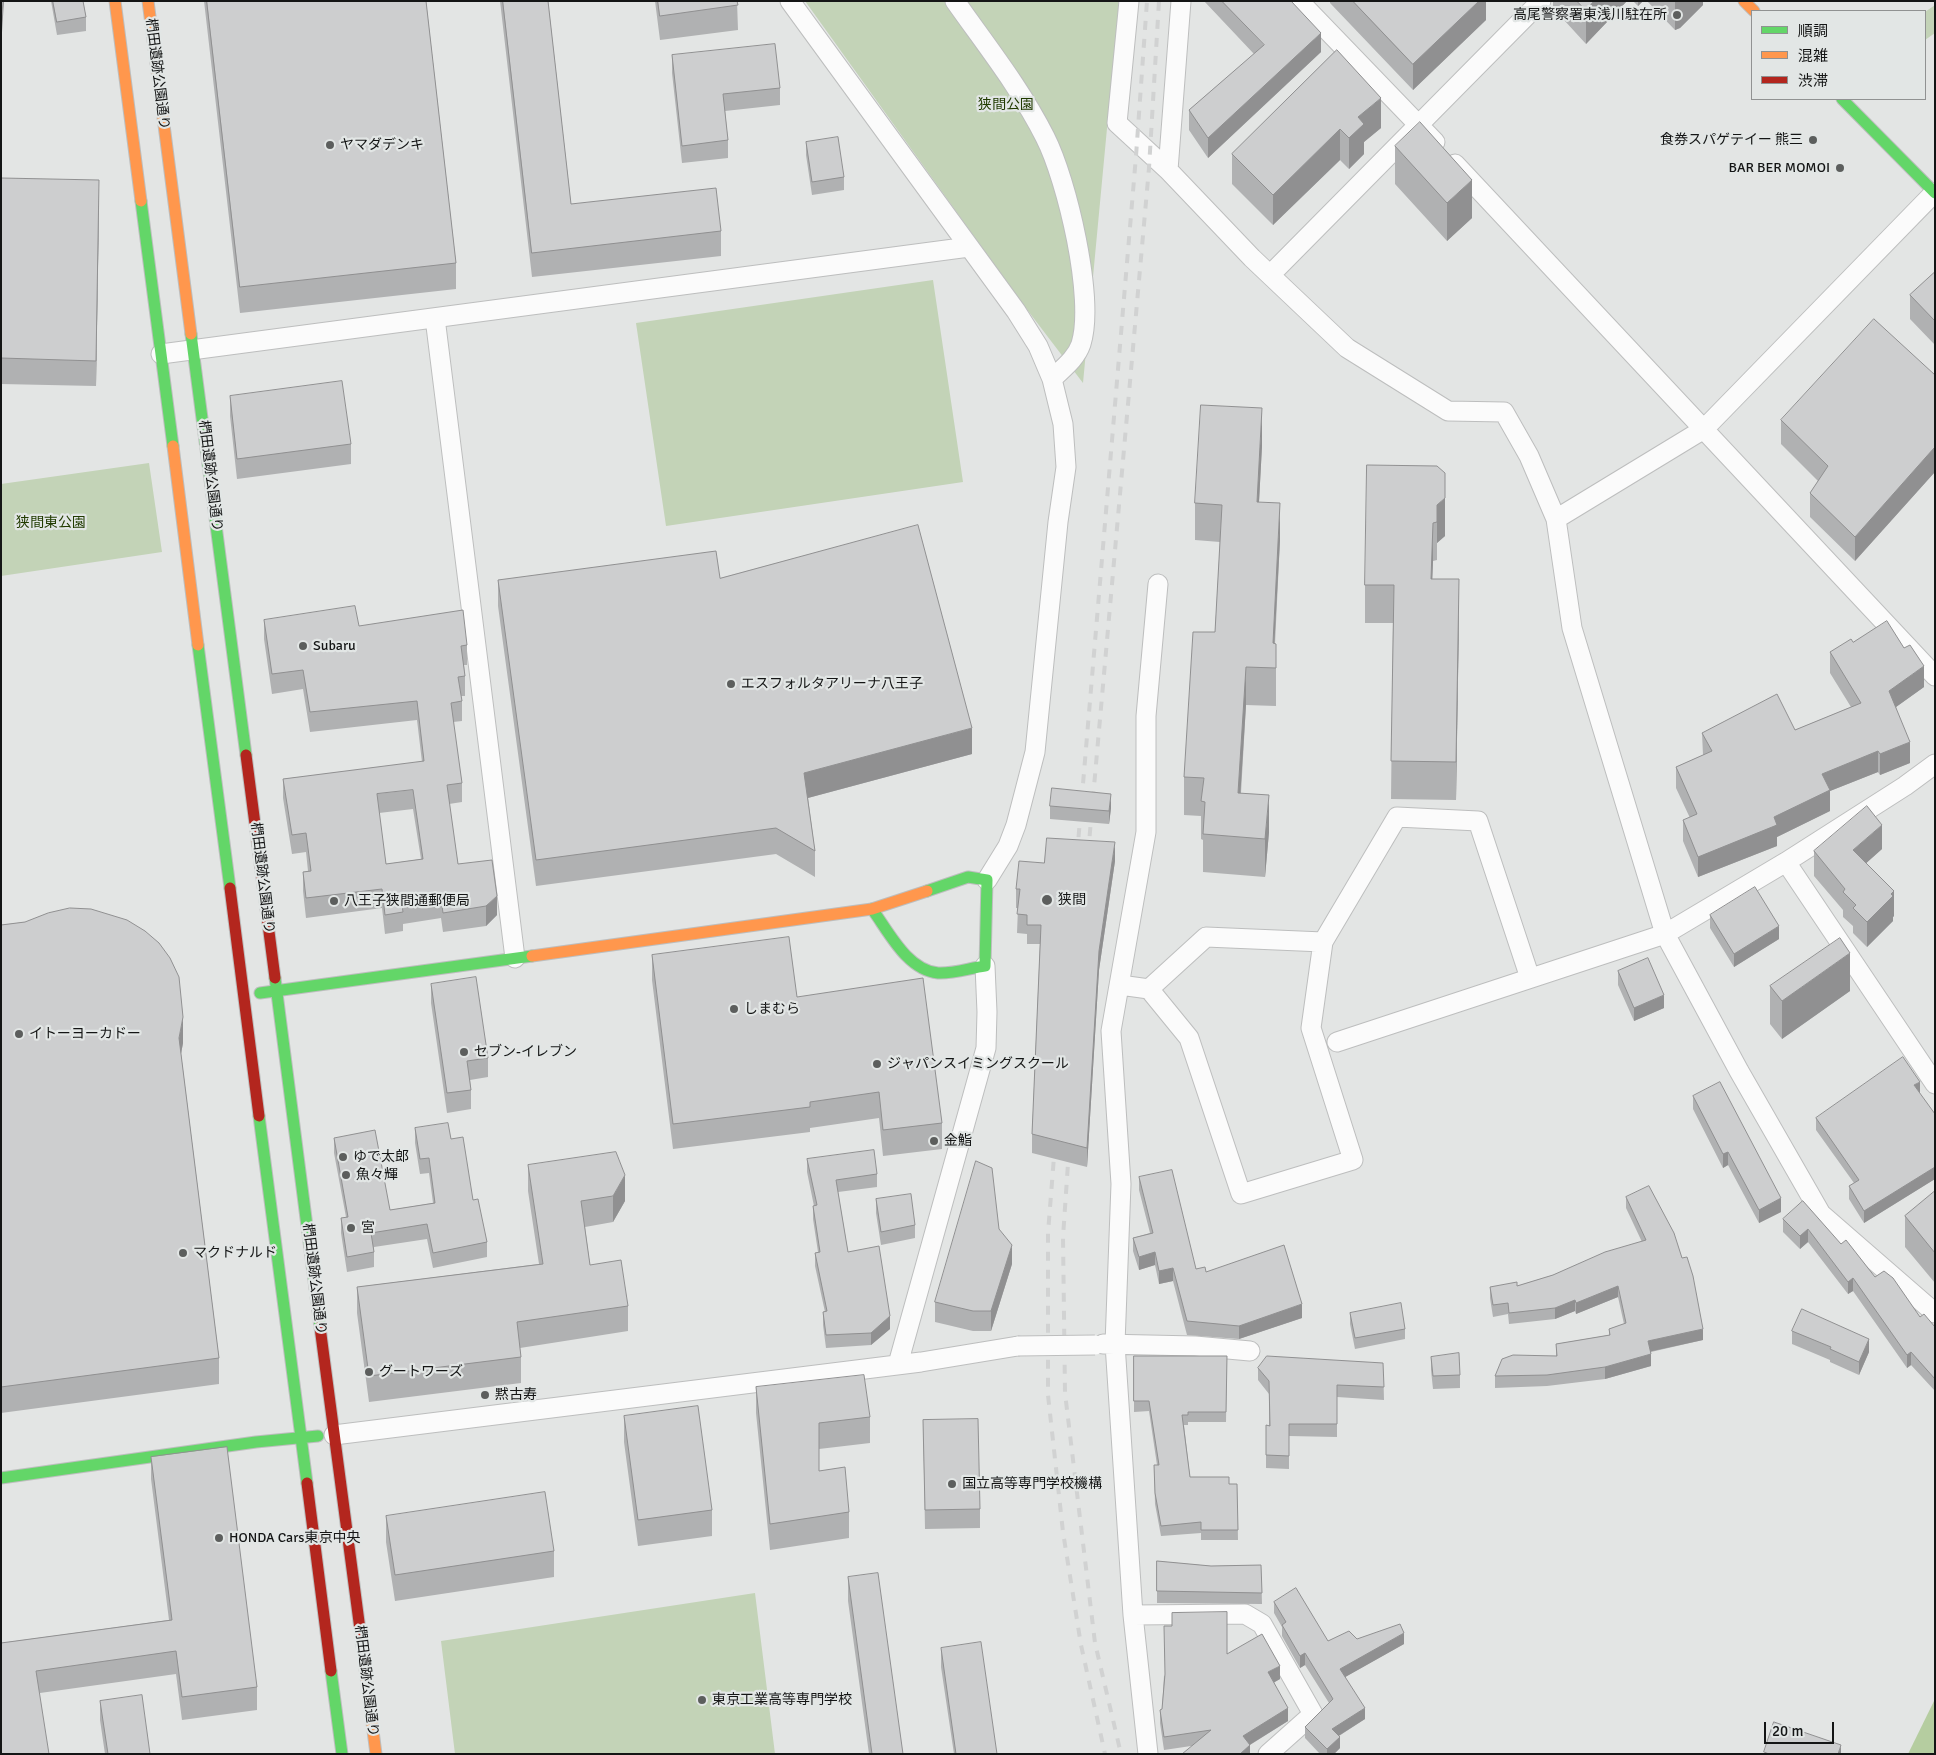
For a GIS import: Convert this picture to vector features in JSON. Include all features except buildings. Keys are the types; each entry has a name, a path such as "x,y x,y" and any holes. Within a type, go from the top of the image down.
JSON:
{"street":[{"path":"116,1 342,1754"},
{"name":"椚田遺跡公園通り","path":"148,1 376,1754"},
{"path":"790,1 1027,328 1052,379 1063,424 1066,467 1058,522 1035,752 1016,825 1008,846 987,880 986,1048 898,1364"},
{"path":"955,1 1032,114 1052,155 1071,213 1082,281 1084,320 1081,344 1073,359 1052,379"},
{"path":"1129,1 1117,122 1168,170 1252,258 1347,348 1448,411 1504,412 1529,456 1556,519 1572,628 1665,934 1738,1071 1822,1214 1935,1313"},
{"path":"1168,170 1181,1"},
{"path":"1299,1 1419,126 1935,676"},
{"path":"1270,274 1541,1"},
{"path":"1744,1 1753,10"},
{"path":"1556,519 1704,429 1935,193 1843,100"},
{"path":"161,354 968,247"},
{"path":"435,318 515,958"},
{"path":"1148,1754 1133,1615 1115,1344 1121,1184 1112,1031 1146,832 1146,716 1158,584"},
{"path":"1337,1042 1665,934 1786,862 1905,786 1935,764"},
{"path":"1120,985 1149,990 1189,1038 1241,1194 1352,1160 1311,1028 1323,942 1397,817 1478,821 1530,978"},
{"path":"1786,862 1935,1084"},
{"path":"244,995 872,908 968,877 987,880"},
{"path":"872,908 909,958 919,968 937,973 985,966"},
{"path":"1149,990 1206,938 1323,942"},
{"path":"1,1478 256,1442 334,1435 898,1364 1018,1346 1115,1344 1195,1346 1250,1351"},
{"path":"1133,1615 1245,1614 1262,1624 1313,1714 1268,1754"}],"green space":[{"name":"狭間公園","path":"805,1 1119,1 1083,383 1019,299"},
{"path":"1935,5 1935,33 1926,39 1926,11"},
{"path":"933,280 963,482 666,526 636,323"},
{"name":"狭間東公園","path":"149,463 162,552 1,576 1,484"},
{"path":"755,1593 775,1754 455,1754 441,1641"},
{"path":"1935,1699 1935,1754 1908,1754"}],"railway":[{"path":"1077,855 1136,156 1147,1"},
{"path":"1088,854 1149,168 1159,1"},
{"path":"1055,1144 1048,1233 1048,1395 1063,1532 1081,1645 1105,1754"},
{"path":"1069,1149 1063,1237 1065,1393 1095,1643 1121,1754"}],"traffic: fast":[{"path":"1843,100 1935,193"},
{"path":"141,201 173,446"},
{"path":"191,334 246,755"},
{"path":"198,645 230,888"},
{"path":"872,909 892,939 917,965 938,973 956,972 985,966 987,880 968,877 927,891"},
{"path":"260,993 532,956"},
{"path":"275,978 320,1327"},
{"path":"259,1116 307,1483"},
{"path":"1,1478 256,1442 318,1436"},
{"path":"331,1671 342,1754"}],"traffic: slow":[{"path":"115,1 141,201"},
{"path":"148,1 191,334"},
{"path":"1744,1 1753,10"},
{"path":"173,446 198,645"},
{"path":"532,956 872,909 927,891"},
{"path":"361,1637 376,1754"}],"traffic: jam":[{"path":"246,755 275,978"},
{"path":"230,888 259,1116"},
{"path":"320,1327 361,1637"},
{"path":"307,1483 331,1671"}],"place":[{"name":"高尾警察署東浅川駐在所","path":"1677,15"},
{"name":"食券スパゲテイー 熊三","path":"1813,140"},
{"name":"ヤマダデンキ","path":"330,145"},
{"name":"BAR BER MOMOI","path":"1840,168"},
{"name":"Subaru","path":"303,646"},
{"name":"エスフォルタアリーナ八王子","path":"731,684"},
{"name":"狭間","path":"1047,900"},
{"name":"八王子狭間通郵便局","path":"334,901"},
{"name":"しまむら","path":"734,1009"},
{"name":"イトーヨーカドー","path":"19,1034"},
{"name":"セブン-イレブン","path":"464,1052"},
{"name":"ジャパンスイミングスクール","path":"877,1064"},
{"name":"金鮨","path":"934,1141"},
{"name":"ゆで太郎","path":"343,1157"},
{"name":"魚々輝","path":"346,1175"},
{"name":"宮","path":"351,1228"},
{"name":"マクドナルド","path":"183,1253"},
{"name":"グートワーズ","path":"369,1372"},
{"name":"黙古寿","path":"485,1395"},
{"name":"国立高等専門学校機構","path":"952,1484"},
{"name":"HONDA Cars東京中央","path":"219,1538"},
{"name":"東京工業高等専門学校","path":"702,1700"}]}
